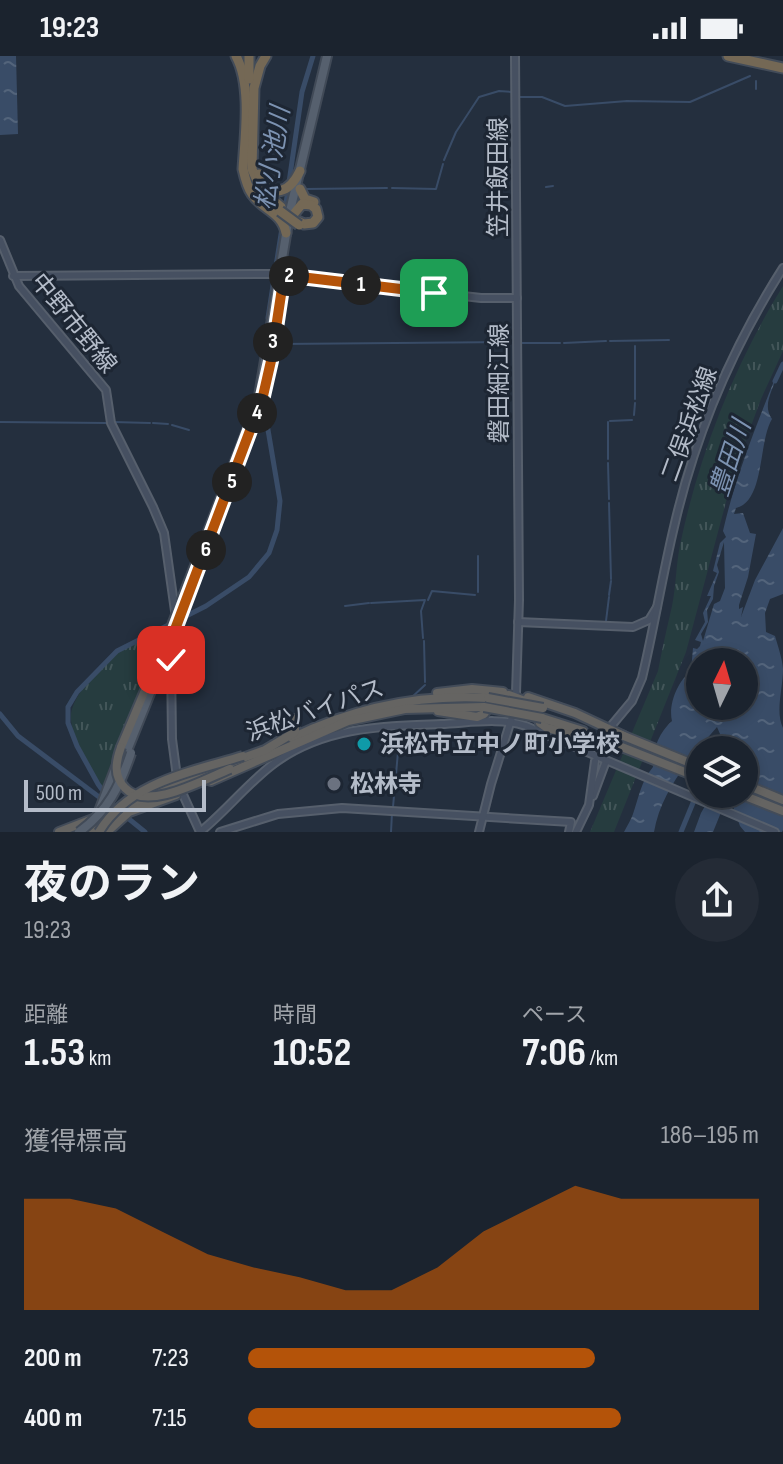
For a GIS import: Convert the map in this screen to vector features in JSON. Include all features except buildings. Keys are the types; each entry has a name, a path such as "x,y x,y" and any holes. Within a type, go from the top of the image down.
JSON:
{"highway":[{"path":"236,56 245,81 249,118"},
{"path":"249,154 263,183 274,190 292,188 318,206 321,214 314,226 308,228 280,212 256,183 249,154 251,56"},
{"path":"249,118 256,76 266,56"},
{"path":"728,56 783,65"},
{"path":"751,56 783,65"},
{"path":"292,188 300,171"},
{"path":"293,215 302,204 314,207 318,214 315,221 302,225"},
{"path":"280,212 286,230"},
{"path":"165,643 118,757 117,773 121,783 135,796 151,798 293,743"},
{"path":"405,700 472,689 516,695 575,713 624,736"},
{"path":"377,713 426,710 477,717 484,714 496,696 516,695 533,704 540,723 547,728 618,745"},
{"name":"浜松バイパス","path":"107,832 126,809 181,793 247,767 293,743 405,700 461,696 578,718 686,761"},
{"name":"浜松バイパス","path":"99,832 111,815 142,791 349,715 486,703"},
{"name":"浜松バイパス","path":"543,713 686,772"},
{"path":"81,828 105,813 126,809 179,781 244,759 282,741 296,731 295,719 299,727 304,728 349,715"},
{"path":"116,780 115,790 121,799 130,801 148,796"},
{"path":"758,790 783,800"},
{"path":"758,801 783,811"},
{"path":"99,832 105,813"},
{"path":"90,832 105,813"},
{"path":"59,832 90,827 90,832"}],"main road":[{"path":"282,275 286,230 329,56"},
{"path":"81,828 108,805 118,787 161,657 262,391 293,215 292,188 329,56"},
{"name":"笠井飯田線","path":"515,56 517,298"},
{"path":"0,240 13,276"},
{"name":"二俣浜松線","path":"612,725 637,692 674,527 704,429 742,337 783,268"},
{"name":"磐田細江線","path":"13,276 282,275 481,298 517,298 518,622 516,695 510,723"},
{"name":"中野市野線","path":"13,276 38,312 106,390 111,423 164,534 175,621"},
{"path":"518,622 633,627 649,620 659,604"},
{"path":"105,813 109,792 175,621"},
{"path":"161,657 170,658 172,739 181,793 200,832 271,766 297,749 346,730 377,725 510,723 526,726 775,832"},
{"path":"109,792 154,681"},
{"path":"479,832 510,723"},
{"path":"590,798 595,761"},
{"path":"576,832 609,762"},
{"path":"220,832 278,814 333,808 571,822 569,832"}],"green space":[{"path":"783,286 783,351 734,472 686,652 614,832 590,832 658,671 680,545 708,444 734,379"},
{"path":"165,631 103,787 75,738 72,711 82,690 117,653 139,640"}],"water":[{"path":"0,56 16,56 18,134 0,135"},
{"path":"776,376 768,402 772,419 756,483 752,494 736,508 734,514 743,513 750,533 756,534 739,605 739,609 743,607 741,617 755,580 783,528 783,594 770,599 765,613 766,632 775,636 783,669 779,707 783,728 783,830 745,832 740,826 734,808 758,808 758,736 721,736 717,727 710,736 686,736 686,765 663,803 654,832 624,832 653,767 657,742 672,721 671,707 675,693 686,677 686,720 758,720 758,648 698,648 701,642 695,640 705,622 703,613 711,596 707,596 717,573 713,571 720,543 726,537 723,531 746,452","holes":["724,542 725,588 720,601 714,604 703,641 701,634 708,622 707,610 713,599 719,572 717,565"]},
{"path":"704,808 723,808 713,832 694,832"}],"waterway":[{"name":"松小池川","path":"285,210 302,92 313,56"},
{"path":"444,160 456,132 479,97 499,91 513,92 520,97 542,97 565,106 627,101 690,102 750,76"},
{"path":"756,81 756,89"},
{"path":"392,188 436,189 443,164"},
{"path":"546,187 553,186"},
{"path":"305,189 387,188"},
{"name":"松小池川","path":"276,266 282,228"},
{"name":"松小池川","path":"268,318 274,279"},
{"path":"610,341 669,340"},
{"path":"564,343 606,341"},
{"path":"280,344 514,342"},
{"path":"521,343 560,343"},
{"path":"635,346 635,399"},
{"name":"豊田川","path":"775,381 783,364"},
{"name":"松小池川","path":"115,808 77,746 68,723 68,707 77,692 117,651 206,606 249,577 269,553 277,530 280,501 266,418 267,399 262,390"},
{"path":"634,415 635,403"},
{"path":"610,421 632,420"},
{"path":"0,422 107,423"},
{"path":"113,422 150,423"},
{"path":"608,422 608,459"},
{"path":"153,423 168,424"},
{"path":"172,425 189,430"},
{"path":"608,463 609,499"},
{"path":"609,503 611,579"},
{"path":"478,556 478,592"},
{"path":"609,595 611,581"},
{"path":"428,600 432,591 475,595"},
{"path":"606,621 609,597"},
{"path":"371,603 425,600 421,611 423,638"},
{"path":"345,606 369,603"},
{"path":"424,641 425,682"},
{"path":"411,698 425,685"},
{"path":"0,714 18,736 103,800"},
{"path":"393,807 400,730"},
{"path":"681,832 691,808"},
{"path":"391,832 392,813"},
{"path":"124,815 145,832"}],"place":[{"name":"浜松市立中ノ町小学校","path":"364,744"},
{"name":"松林寺","path":"334,784"}],"route":[{"path":"171,660 165,656 263,396 284,275 434,293"}]}
